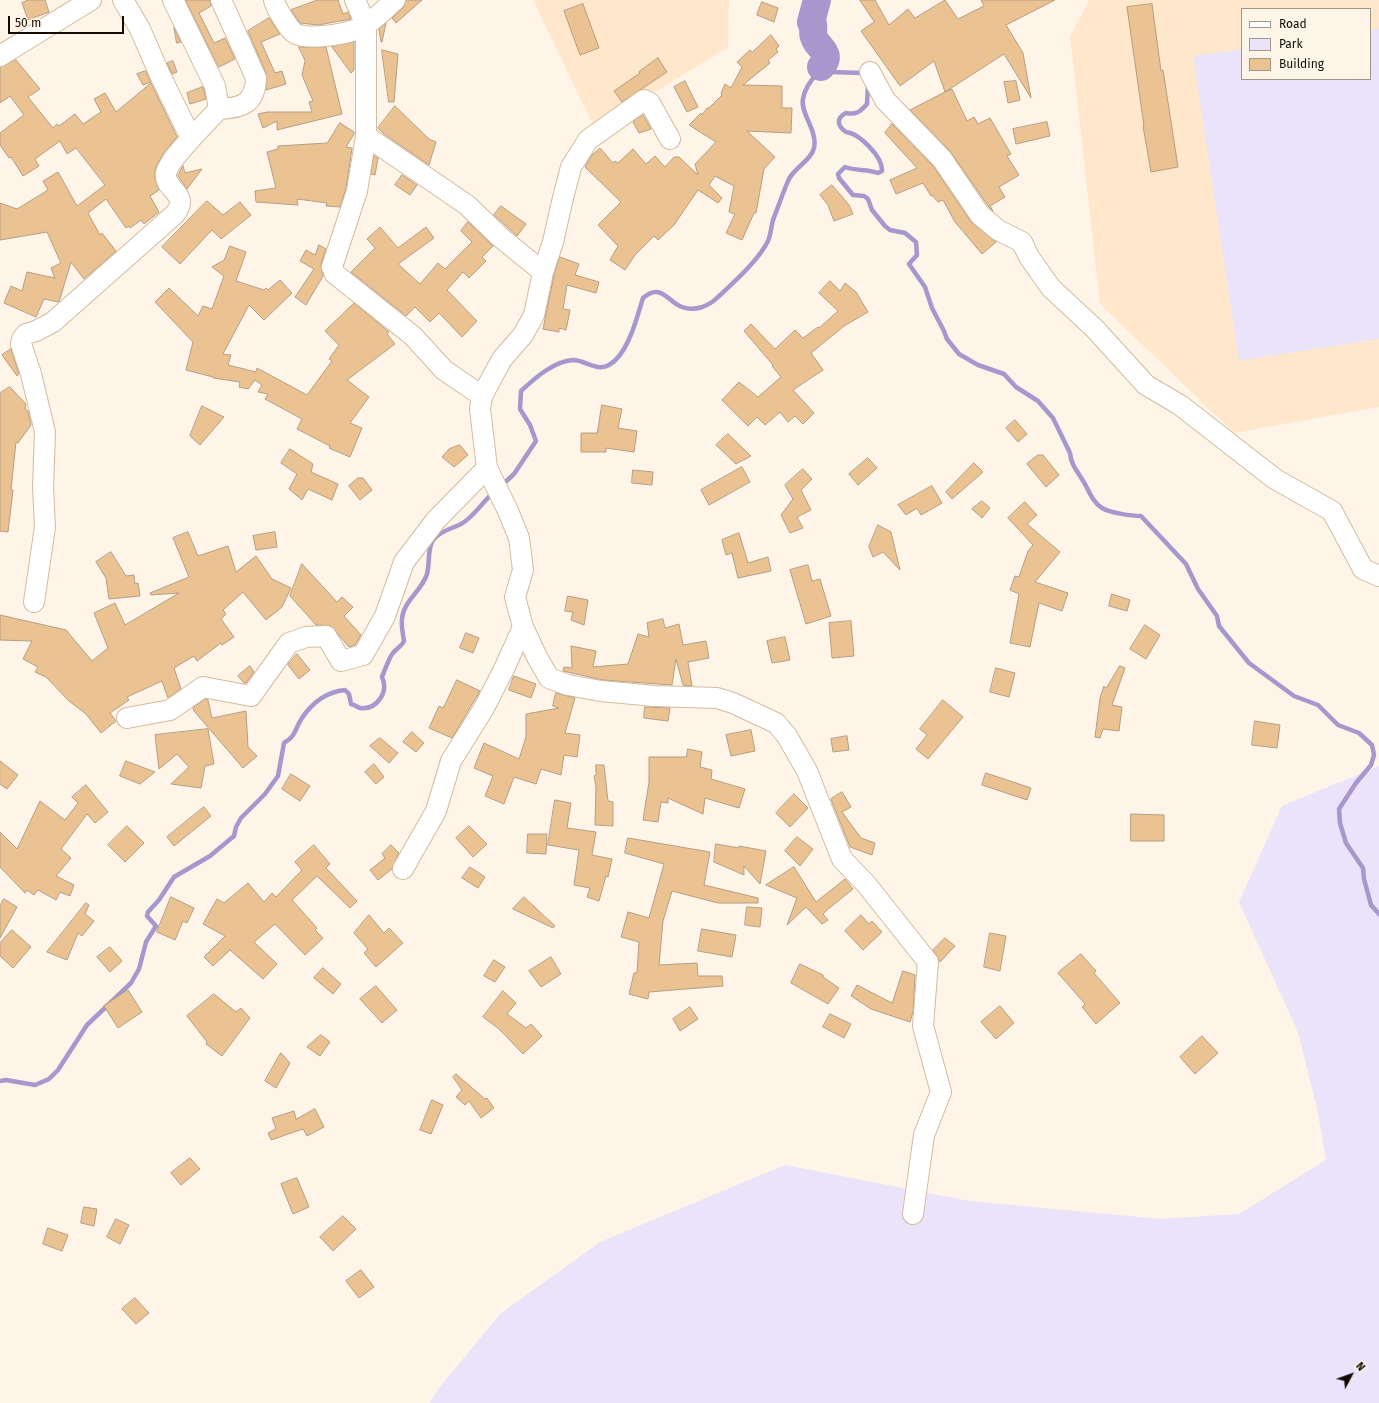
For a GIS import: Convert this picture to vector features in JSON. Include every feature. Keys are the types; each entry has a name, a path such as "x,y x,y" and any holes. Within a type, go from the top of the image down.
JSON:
{"street":[{"path":"0,56 91,0"},
{"path":"123,0 140,29 159,73 192,138"},
{"path":"173,0 215,86 219,109"},
{"path":"34,602 45,527 43,487 45,432 31,374 21,344 22,339 26,334 36,331 53,322 175,214 180,206 180,200 166,178 166,172 192,138 219,109 235,108 246,104 256,88 256,78 222,0"},
{"path":"274,0 292,31 298,35 330,37 366,25 395,0"},
{"path":"355,0 366,25 366,136 356,191 332,267 335,274 413,336 444,370 482,396"},
{"path":"870,72 885,100 942,159 980,215 998,230 1022,242 1029,257 1051,288 1095,329 1146,385 1180,405 1275,479 1332,511 1363,568 1379,576"},
{"path":"670,139 650,103 644,100 588,140 571,167 554,242 543,272 534,315 523,335 502,359 482,396 480,409 490,472 519,538 523,570 515,597 523,627 549,678 568,685 601,691 654,696 717,698 776,723 787,736 806,771 842,859 866,884 928,962 923,1026 941,1092 924,1135 913,1214"},
{"path":"366,136 466,205 500,237 543,272"},
{"path":"128,718 170,710 203,687 251,696 289,643 306,637 326,636 342,660 362,655 385,616 404,562 436,520 490,472"},
{"path":"403,869 436,811 451,761 484,708 523,627"}],"shaded area":[{"path":"533,0 729,0 728,47 595,129"},
{"path":"1089,0 1379,0 1379,407 1234,433 1100,304 1070,36"}],"green space":[{"path":"1379,29 1379,339 1239,361 1193,56 1241,49 1241,80 1371,80 1371,30"},
{"path":"1379,766 1379,1403 430,1403 435,1393 500,1314 600,1242 785,1165 969,1201 1161,1219 1239,1214 1326,1160 1318,1113 1298,1032 1239,902 1282,806"}],"building":[{"path":"28,0 45,0 49,12 28,20 22,3"},
{"path":"186,0 210,0 211,6 199,13 214,43 225,38 235,59 219,67"},
{"path":"318,0 338,0 343,14 348,12 351,19 318,25 300,23 291,10"},
{"path":"406,0 422,0 396,23 392,18 403,8"},
{"path":"860,0 875,0 889,25 908,9 915,18 945,0 958,19 984,6 981,0 1055,0 1006,25 1023,53 1031,98 1004,54 945,92 934,61 900,86 861,31 874,22"},
{"path":"762,2 778,8 774,22 757,15"},
{"path":"583,4 599,48 580,55 564,11"},
{"path":"1152,4 1161,71 1163,70 1178,167 1151,172 1143,126 1127,7"},
{"path":"269,18 280,34 261,42 275,73 282,71 286,84 266,90 266,73 248,31"},
{"path":"386,23 382,42 381,42 379,29"},
{"path":"174,28 181,42 177,43"},
{"path":"771,35 779,46 776,49 778,52 768,60 770,63 743,85 782,86 782,108 792,108 791,133 747,131 775,157 764,169 756,213 754,213 742,240 726,233 735,214 729,212 734,186 715,176 709,185 722,198 718,203 698,190 674,225 658,240 654,236 635,255 625,270 610,260 618,246 598,225 621,202 585,167 592,155 600,148 613,163 615,161 618,163 633,149 646,164 655,156 665,167 674,157 679,157 698,175 695,164 716,142 689,125 701,113 702,115 707,108 709,108 722,95 721,93 725,84 731,88 742,67 737,62 750,50 752,52"},
{"path":"354,42 354,70 351,73 332,47"},
{"path":"299,47 326,47 342,114 277,130 277,121 263,128 258,114 267,112 312,112 309,102 313,101 302,75 305,61"},
{"path":"382,50 398,54 394,102 389,102"},
{"path":"658,58 667,72 622,102 614,91 640,73 639,72"},
{"path":"16,60 40,89 28,97 53,128 57,124 59,126 75,114 83,124 101,112 94,99 105,93 116,112 151,83 177,137 164,152 155,169 155,179 159,190 150,196 159,212 144,224 141,220 130,228 129,226 126,228 106,199 88,213 100,235 102,233 116,251 84,279 71,262 59,302 44,299 36,317 4,303 11,286 22,291 27,272 55,278 51,268 61,263 47,232 0,240 0,203 17,209 48,190 43,181 58,172 77,206 105,185 76,148 67,154 60,141 35,159 39,166 23,176 11,157 9,158 0,145 0,133 24,115 10,96 0,103 0,67"},
{"path":"173,61 177,72 172,74 167,63"},
{"path":"146,71 151,82 143,85 137,74"},
{"path":"685,81 698,107 687,112 674,87"},
{"path":"1016,81 1020,100 1008,103 1004,82"},
{"path":"203,87 206,99 190,104 187,93"},
{"path":"952,89 967,121 974,117 978,124 990,118 1011,154 1007,156 1019,175 999,187 1005,197 990,206 993,211 950,151 910,110"},
{"path":"395,106 429,139 436,142 429,165 384,134 378,128"},
{"path":"643,115 651,129 639,133 633,122"},
{"path":"1047,122 1050,136 1016,144 1013,129"},
{"path":"340,123 354,132 354,134 346,147 352,148 346,188 340,207 326,206 327,203 297,199 298,205 256,202 255,191 276,188 267,152 278,149 278,146 327,143"},
{"path":"892,124 933,166 971,222 996,242 982,254 955,222 943,200 938,202 932,195 931,196 923,183 896,194 890,180 917,168 885,133"},
{"path":"374,156 378,158 375,175 371,174"},
{"path":"183,166 185,173 202,169 187,189 178,176"},
{"path":"402,175 417,185 410,195 395,185"},
{"path":"832,185 849,205 853,214 834,221 828,205 820,195"},
{"path":"207,201 223,215 240,202 251,215 221,239 212,230 180,264 162,247"},
{"path":"501,206 526,224 517,236 494,215"},
{"path":"468,222 493,246 482,257 486,261 469,278 463,272 447,290 477,321 462,337 439,313 430,322 415,307 406,316 351,272 375,248 367,239 380,227 398,248 426,227 434,238 398,264 420,284 438,263 445,269 472,242 461,231"},
{"path":"319,245 326,249 321,264 323,276 306,305 295,297 314,269 300,261 306,250 315,255"},
{"path":"230,246 246,252 236,281 264,290 266,288 268,290 280,280 292,293 264,320 249,305 223,354 231,355 228,365 256,372 257,368 307,395 332,361 329,359 339,345 325,331 354,303 389,332 387,334 395,344 347,380 369,397 350,423 362,428 350,457 329,448 330,446 297,429 302,419 265,399 268,394 258,392 262,385 255,380 248,389 239,387 240,382 213,378 186,370 193,342 155,302 169,288 198,316 203,306 212,309 224,276 212,267 224,260"},
{"path":"560,257 579,264 575,275 599,282 596,293 567,285 563,309 570,310 566,330 559,328 559,332 543,329 554,275"},
{"path":"830,281 840,291 845,283 856,292 868,312 844,326 811,353 823,370 793,390 814,413 803,424 795,416 788,422 780,412 765,425 757,417 748,426 722,400 739,382 758,397 781,377 772,366 773,365 744,331 751,324 775,349 795,330 803,338 818,327 819,328 838,311 819,293"},
{"path":"11,349 19,374 17,376 2,355"},
{"path":"10,387 26,404 25,409 28,411 31,425 18,443 16,442 11,490 13,490 8,532 0,531 0,393"},
{"path":"602,405 622,409 618,428 637,431 634,452 606,448 606,452 581,452 581,433 597,433"},
{"path":"202,406 224,417 200,445 190,436"},
{"path":"1015,420 1027,434 1018,442 1006,428"},
{"path":"728,434 751,456 736,464 716,445"},
{"path":"460,445 468,455 454,467 442,457 449,449"},
{"path":"290,449 313,464 311,472 338,484 332,500 308,489 302,500 289,489 297,474 281,463"},
{"path":"1038,455 1043,455 1059,475 1046,487 1027,464"},
{"path":"868,458 877,468 858,485 849,474"},
{"path":"974,463 983,472 952,499 946,492"},
{"path":"742,467 750,482 709,505 701,490"},
{"path":"803,469 812,479 801,490 811,510 797,517 803,528 790,533 781,515 793,499 785,485"},
{"path":"633,470 653,472 652,485 632,483"},
{"path":"358,478 363,478 372,490 360,500 349,486"},
{"path":"932,486 942,503 921,515 917,508 906,515 898,505"},
{"path":"982,501 990,508 982,518 972,509"},
{"path":"1025,502 1037,515 1027,524 1060,552 1035,582 1068,593 1062,611 1039,603 1030,647 1010,643 1019,594 1010,590 1015,576 1019,577 1028,551 1033,545 1008,518"},
{"path":"878,525 891,532 900,570 883,552 873,557 869,547"},
{"path":"188,532 198,556 228,546 236,572 256,556 272,579 291,588 282,607 266,620 243,592 223,610 226,614 221,619 234,637 222,645 221,643 197,661 194,656 174,668 181,689 168,698 162,681 127,697 129,700 110,713 116,721 101,733 86,714 69,701 46,677 35,672 38,667 23,659 32,641 0,640 0,615 66,630 92,661 108,648 94,613 115,603 125,625 179,593 151,595 150,593 189,577 173,538"},
{"path":"275,532 277,547 256,550 253,536"},
{"path":"739,533 748,563 768,557 771,571 738,578 732,553 726,555 722,540"},
{"path":"111,552 126,576 134,575 135,584 138,583 140,596 109,599 106,578 96,562"},
{"path":"302,564 337,602 342,597 353,607 344,616 361,635 355,645 349,647 331,626 316,625 290,596"},
{"path":"808,565 812,581 820,579 831,616 806,624 790,570"},
{"path":"1112,594 1130,600 1127,611 1109,606"},
{"path":"568,596 588,600 584,625 571,620 573,612 565,611"},
{"path":"663,619 665,628 679,624 683,645 706,641 709,658 688,662 692,686 683,685 676,659 672,685 603,680 563,671 564,667 572,668 571,646 596,651 593,667 628,664 638,634 649,637 647,623"},
{"path":"851,621 854,656 832,658 829,623"},
{"path":"1145,625 1160,635 1146,659 1130,649"},
{"path":"466,633 479,638 473,653 460,648"},
{"path":"785,637 790,660 772,663 767,641"},
{"path":"297,654 310,670 299,679 288,665"},
{"path":"250,666 254,672 246,683 244,683 238,676"},
{"path":"1120,666 1125,668 1112,705 1122,707 1119,731 1103,729 1100,738 1095,737 1100,698 1104,686 1106,688"},
{"path":"996,668 1015,673 1009,697 990,692"},
{"path":"514,676 536,684 531,698 509,690"},
{"path":"457,680 480,691 452,738 429,728 439,706 443,708"},
{"path":"556,693 575,698 565,733 580,735 577,757 564,755 561,775 541,769 536,784 514,777 504,804 485,796 493,776 474,768 484,743 519,759 526,737 526,714 559,708 553,706"},
{"path":"206,699 208,700 212,718 246,711 248,747 257,756 243,768 194,711 193,708"},
{"path":"943,700 963,717 928,759 916,749 927,735 920,729"},
{"path":"645,707 670,708 668,721 644,718"},
{"path":"1255,721 1280,725 1277,748 1252,745"},
{"path":"208,729 214,764 205,766 201,788 171,784 189,767 177,754 159,769 155,735"},
{"path":"751,730 755,751 731,756 726,735"},
{"path":"412,732 424,743 416,752 403,742"},
{"path":"847,736 849,750 833,752 831,739"},
{"path":"380,738 398,753 389,763 370,746"},
{"path":"688,749 702,752 700,767 712,770 711,779 745,789 739,808 705,798 703,814 668,798 668,803 661,802 658,822 643,820 649,782 649,757 686,757"},
{"path":"0,761 18,775 7,789 0,784"},
{"path":"126,761 155,772 140,784 120,776"},
{"path":"374,764 384,777 376,784 365,772"},
{"path":"596,765 604,765 608,801 613,802 613,826 595,825 596,787 594,776 596,775"},
{"path":"986,773 1031,788 1027,800 982,785"},
{"path":"291,774 310,786 300,801 282,789"},
{"path":"86,785 108,812 95,823 87,814 61,849 71,858 56,876 74,885 70,896 60,892 56,900 38,890 34,895 27,890 25,893 0,867 0,832 17,849 40,801 65,820 78,803 72,797"},
{"path":"842,792 851,807 842,812 861,838 875,843 872,855 850,847 831,799"},
{"path":"794,794 808,808 790,827 776,813"},
{"path":"555,800 571,803 567,828 596,832 592,855 612,859 608,877 606,876 599,901 587,897 590,888 574,885 579,850 548,845"},
{"path":"204,807 211,816 174,846 167,837"},
{"path":"1131,814 1164,815 1164,841 1131,841"},
{"path":"127,826 144,843 125,862 108,845"},
{"path":"469,826 487,844 473,857 456,838"},
{"path":"528,834 547,834 546,854 527,853"},
{"path":"797,837 813,849 800,866 785,851"},
{"path":"628,838 710,852 704,885 758,898 758,903 718,903 672,891 663,921 659,965 697,963 698,976 722,976 723,986 649,992 648,999 629,994 634,973 637,973 639,942 621,937 628,912 649,918 664,864 625,853"},
{"path":"716,844 739,848 739,846 766,851 760,884 744,866 744,875 714,862"},
{"path":"314,845 330,864 326,868 357,901 350,908 317,876 292,900 317,928 315,930 323,938 305,955 275,924 254,942 277,964 263,979 230,950 213,966 204,957 225,936 203,924 217,899 224,903 248,883 264,902 272,893 276,897 302,870 295,862"},
{"path":"391,845 399,853 392,869 378,880 370,870 385,858 382,854"},
{"path":"470,867 485,877 478,888 462,878"},
{"path":"794,867 816,902 845,879 853,889 823,914 828,920 822,924 806,907 787,925 797,898 766,885"},
{"path":"171,897 194,908 187,923 183,921 175,940 157,932"},
{"path":"524,897 555,926 553,928 513,909"},
{"path":"4,899 17,907 0,938 0,906"},
{"path":"86,903 89,905 85,914 94,921 82,936 78,933 67,960 47,952"},
{"path":"747,907 762,908 760,927 745,925"},
{"path":"369,915 384,933 389,928 403,943 376,967 364,953 368,949 354,933"},
{"path":"861,915 869,924 872,921 882,932 863,950 845,931"},
{"path":"702,929 736,935 732,957 698,951"},
{"path":"12,930 31,947 13,968 0,956 0,943"},
{"path":"990,933 1006,936 1000,971 984,967"},
{"path":"945,938 955,946 940,962 933,950"},
{"path":"110,947 122,961 110,972 97,957"},
{"path":"1081,954 1096,971 1094,973 1120,1003 1096,1024 1082,1007 1085,1004 1058,973"},
{"path":"551,957 561,974 541,987 529,971"},
{"path":"494,960 505,967 495,982 484,976"},
{"path":"800,964 823,975 823,977 839,988 828,1004 791,983"},
{"path":"323,968 341,984 333,994 314,978"},
{"path":"903,971 915,975 913,1012 910,1022 871,1009 851,996 857,985 892,1003"},
{"path":"376,986 397,1010 382,1023 360,999"},
{"path":"128,990 142,1012 118,1028 104,1006"},
{"path":"503,991 516,1003 507,1014 526,1028 531,1024 542,1036 523,1054 499,1029 483,1017"},
{"path":"214,994 236,1012 241,1008 250,1018 222,1056 206,1044 207,1042 187,1016"},
{"path":"1000,1006 1014,1023 996,1039 981,1022"},
{"path":"690,1007 698,1019 680,1031 673,1019"},
{"path":"830,1014 851,1024 844,1038 823,1027"},
{"path":"321,1035 330,1042 320,1056 307,1047"},
{"path":"1202,1036 1218,1053 1195,1074 1180,1057"},
{"path":"281,1053 290,1063 276,1088 265,1081"},
{"path":"456,1074 485,1099 487,1098 494,1108 481,1118 469,1101 465,1105 456,1097 462,1090 453,1077"},
{"path":"432,1100 443,1105 431,1134 420,1130"},
{"path":"315,1109 324,1127 307,1136 303,1129 271,1140 268,1133 276,1129 272,1118 294,1111 296,1119"},
{"path":"190,1158 200,1169 181,1185 171,1173"},
{"path":"297,1178 309,1207 293,1214 281,1184"},
{"path":"84,1207 97,1209 94,1226 81,1223"},
{"path":"343,1216 356,1229 333,1251 320,1237"},
{"path":"116,1219 129,1225 120,1244 107,1237"},
{"path":"48,1228 68,1235 62,1251 43,1244"},
{"path":"361,1270 374,1287 359,1298 346,1281"},
{"path":"135,1298 149,1313 136,1324 122,1309"}],"waterway":[{"path":"817,0 811,22 813,24 813,34 816,41 824,51 826,58 821,67"},
{"path":"501,486 514,474 536,441 530,425 520,409 521,391 545,371 559,363 573,360 604,367 616,360 627,344 631,335 643,298 649,294 660,292 677,305 692,309 702,307 718,297 745,271 764,249 769,238 773,220 790,176 812,153 815,142 814,135 803,104 804,94 810,82 821,67 832,72 861,73 864,76"},
{"path":"868,85 867,104 858,112 853,114 846,113 843,115 839,120 839,125 843,130 851,133 869,147 879,159 882,171 878,173 845,167 838,174 839,178 853,195 864,196 868,199 872,210 885,226 890,230 905,233 916,242 917,255 909,264 925,287 932,308 947,339 959,354 978,365 1004,374 1016,387 1038,401 1053,418 1070,453 1072,463 1094,501 1102,508 1110,511 1127,515 1141,516 1186,564 1198,589 1217,616 1219,626 1249,663 1294,696 1318,705 1338,725 1359,733 1372,745 1374,755 1371,765 1356,783 1339,809 1340,823 1346,843 1363,868 1364,879 1371,905 1379,914"},
{"path":"0,1081 6,1080 35,1085 49,1079 58,1070 87,1025 131,983 139,969 146,942 156,926 147,916 148,912 159,900 174,877 210,856 234,836 236,827 241,818 265,794 278,776 284,743 293,735 299,722 310,708 325,696 345,690 349,694 351,704 360,708 372,706 380,699 384,688 382,677 385,668 392,654 404,641 402,624 403,613 409,601 425,580 427,574 430,546 432,542 440,534 466,521 494,492"}]}
